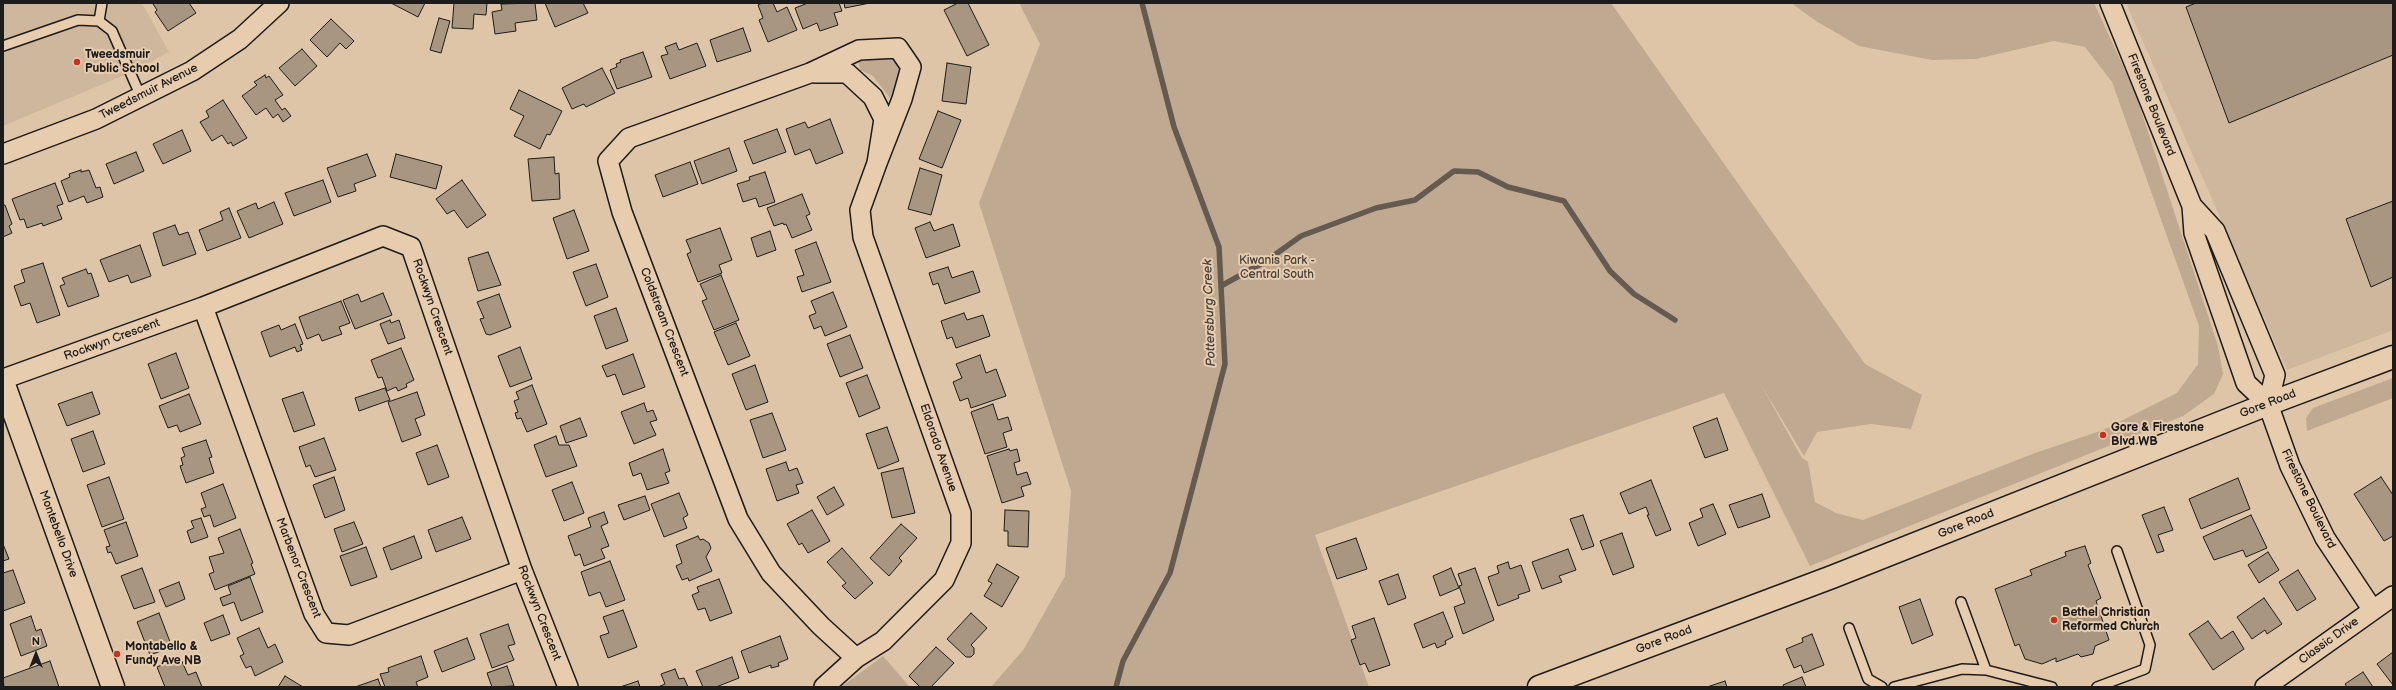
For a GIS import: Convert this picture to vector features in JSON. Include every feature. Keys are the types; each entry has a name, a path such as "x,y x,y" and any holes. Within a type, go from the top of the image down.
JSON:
{"main road":[{"name":"Gore Road","path":"1539,687 1832,577 2268,404 2393,357"},
{"name":"Montebello Drive","path":"3,380 113,687"}],"street":[{"name":"Tweedsmuir Avenue","path":"3,154 96,120 192,72 240,39 279,3"},
{"name":"Firestone Boulevard","path":"2110,3 2192,206 2194,233 2246,383 2268,404 2290,466 2325,538 2372,609"},
{"name":"Eldorado Avenue","path":"810,73 859,50 898,48 911,67 902,99 860,210 863,237 961,512 961,543 944,580 883,641 856,658 824,687"},
{"name":"Eldorado Avenue","path":"810,73 847,73 873,96 884,120 877,163"},
{"name":"Coldstream Crescent","path":"810,73 629,138 608,161 622,212 738,519 771,573 821,626 856,658"},
{"name":"Firestone Boulevard","path":"2192,206 2215,231 2275,375 2268,404"},
{"name":"Rockwyn Crescent","path":"3,380 202,307 383,236 411,247 522,570 568,687"},
{"name":"Marbenor Crescent","path":"202,307 314,614 326,633 349,635 522,570"},
{"name":"Classic Drive","path":"2265,687 2372,609 2393,596"}],"lane":[{"path":"98,21 102,3"},
{"path":"3,46 78,20 98,21 112,31 141,97"},
{"path":"2097,687 2145,670 2150,645 2117,551"},
{"path":"1961,602 1986,670"},
{"path":"1849,628 1868,679 1882,687"},
{"path":"1894,687 1962,669 1986,670 2052,687"}],"shaded area":[{"name":"Tweedsmuir Public School","path":"3,3 142,3 169,52 134,71 3,126"},
{"path":"2126,3 2393,3 2393,330 2287,370"}],"green space":[{"name":"Kiwanis Park - Central South","path":"1019,3 1611,3 1865,364 1922,395 1911,429 1871,424 1817,432 1804,456 1760,383 1802,458 1808,462 1815,502 1836,513 1863,520 2035,453 2103,430 2177,393 2198,364 2199,326 2112,82 2085,47 2054,41 1976,59 1932,60 1859,46 1816,21 1791,3 2094,3 2135,92 2218,346 2223,374 2214,394 2183,416 1810,566 1724,393 1315,535 1369,687 991,687 1024,649 1065,576 1071,491 979,203 1040,44"},
{"path":"861,57 897,58 902,69 895,95 890,98 873,76 860,70 859,63"},
{"path":"2393,378 2393,398 2307,431 2306,418 2313,408"},
{"path":"883,656 910,687 841,687"}],"building":[{"path":"189,3 196,13 168,31 155,12 157,10 153,4"},
{"path":"391,3 425,3 418,17"},
{"path":"454,3 487,3 486,15 474,14 473,29 452,28"},
{"path":"535,3 537,20 515,23 516,31 495,34 492,12 502,10 501,4"},
{"path":"545,3 583,3 588,13 555,27"},
{"path":"762,3 773,3 777,12 787,7 797,30 768,42 759,20 763,18 758,5"},
{"path":"808,3 839,3 842,11 834,13 838,25 820,31 817,23 803,29 795,8"},
{"path":"844,3 870,3 845,8"},
{"path":"958,3 968,3 989,45 967,56 944,10"},
{"path":"2196,3 2393,3 2393,55 2229,123 2186,7"},
{"path":"439,18 450,21 441,53 430,50"},
{"path":"331,19 354,41 346,49 340,43 327,57 310,40"},
{"path":"743,28 751,51 717,62 710,40"},
{"path":"676,43 679,50 697,43 706,66 670,79 661,56 668,54 665,47"},
{"path":"302,49 317,66 295,86 279,68"},
{"path":"643,52 652,77 617,89 610,70 617,67 616,64 621,62 620,60"},
{"path":"947,63 971,67 966,104 942,101"},
{"path":"602,68 615,93 586,107 584,104 572,109 562,88"},
{"path":"265,75 266,78 269,76 283,95 275,100 282,110 285,108 291,116 283,122 278,114 273,118 266,108 256,115 242,96 257,85 254,82"},
{"path":"519,90 562,111 550,135 547,134 540,149 514,136 524,116 510,109"},
{"path":"223,100 247,138 233,146 231,142 228,144 222,135 212,141 200,122 209,117 206,111"},
{"path":"938,111 961,120 942,168 919,159"},
{"path":"830,119 843,153 816,164 810,149 795,155 786,129 805,122 808,128"},
{"path":"777,129 786,152 753,164 744,141"},
{"path":"182,130 191,151 163,164 153,144"},
{"path":"729,148 737,171 702,184 694,161"},
{"path":"136,152 144,171 114,184 106,164"},
{"path":"367,154 376,176 354,184 356,191 338,197 327,168"},
{"path":"396,154 442,166 436,189 390,177"},
{"path":"554,157 555,174 559,173 560,199 532,201 528,159"},
{"path":"690,162 698,184 663,197 655,175"},
{"path":"920,168 942,175 931,215 908,209"},
{"path":"81,170 81,172 89,170 96,188 100,187 103,197 87,203 84,196 69,202 61,181 70,177 69,174"},
{"path":"765,172 775,202 759,207 756,198 743,202 737,184 750,180 749,177"},
{"path":"323,180 331,202 294,216 285,193"},
{"path":"462,180 486,215 467,228 454,210 447,214 436,199"},
{"path":"55,183 63,204 57,206 62,219 43,226 42,223 27,228 24,219 20,220 12,199"},
{"path":"802,194 810,214 806,216 812,230 792,238 786,224 784,225 783,223 774,226 767,208"},
{"path":"2393,201 2393,277 2371,287 2346,219"},
{"path":"274,202 283,224 249,238 237,211 256,203 258,209"},
{"path":"3,205 5,205 12,224 9,226 12,233 3,237"},
{"path":"229,208 241,238 207,251 199,230 223,220 220,212"},
{"path":"574,210 589,251 567,259 553,218"},
{"path":"930,222 934,231 953,224 960,246 926,258 915,228"},
{"path":"175,225 179,235 188,232 196,254 163,266 153,233"},
{"path":"720,228 732,260 719,265 722,273 698,282 687,254 691,252 686,240"},
{"path":"770,231 776,250 757,257 751,238"},
{"path":"816,242 831,282 802,292 797,277 804,275 795,250"},
{"path":"140,245 151,276 131,283 128,275 109,282 100,260"},
{"path":"488,252 501,285 478,291 468,258"},
{"path":"43,263 60,315 37,323 30,303 21,306 14,286 25,282 21,270"},
{"path":"596,264 608,297 586,306 573,272"},
{"path":"948,267 952,278 973,271 980,292 945,304 938,283 933,285 929,273"},
{"path":"86,269 88,274 91,273 99,296 68,307 60,286 65,284 62,278"},
{"path":"721,275 739,320 714,330 702,301 707,299 700,284"},
{"path":"833,292 847,327 825,336 821,326 814,329 809,316 816,313 811,301"},
{"path":"383,293 392,315 355,329 343,300 358,294 361,302"},
{"path":"499,294 511,327 490,335 486,334 480,319 484,318 477,302"},
{"path":"341,301 350,323 339,327 342,334 322,341 319,334 307,339 299,317"},
{"path":"616,308 628,341 606,349 594,316"},
{"path":"964,313 967,320 983,315 990,336 956,348 952,337 947,339 941,321"},
{"path":"390,320 391,323 399,320 405,338 388,344 380,324"},
{"path":"736,323 750,356 728,365 714,332"},
{"path":"295,324 303,344 300,345 302,350 297,352 295,347 270,357 261,332 279,325 281,330"},
{"path":"850,335 863,368 840,377 827,344"},
{"path":"520,347 532,379 510,387 498,356"},
{"path":"401,348 414,380 406,384 407,387 398,391 396,387 387,391 382,377 378,378 371,360"},
{"path":"176,353 189,388 161,399 148,364"},
{"path":"633,354 645,387 623,395 615,374 607,377 602,366"},
{"path":"980,355 986,373 996,369 1006,396 971,408 968,398 960,401 953,382 962,378 956,364"},
{"path":"755,365 768,402 746,410 732,374"},
{"path":"867,375 880,408 859,417 846,383"},
{"path":"532,385 547,424 527,432 521,418 517,419 515,413 518,412 514,401 519,399 516,392"},
{"path":"385,388 390,400 359,411 355,398"},
{"path":"92,392 100,414 67,426 58,404"},
{"path":"303,392 315,425 294,432 282,399"},
{"path":"417,392 425,415 415,419 421,435 402,442 388,402"},
{"path":"189,394 201,424 180,432 177,425 168,428 159,406"},
{"path":"644,403 647,412 653,410 657,420 650,422 656,435 634,444 621,412"},
{"path":"993,404 998,420 1008,417 1012,430 1003,433 1007,447 985,454 971,412"},
{"path":"772,413 786,450 763,458 750,420"},
{"path":"580,418 587,436 566,443 560,426"},
{"path":"1717,418 1728,450 1705,458 1693,427"},
{"path":"887,427 899,461 878,469 866,434"},
{"path":"93,431 105,464 83,472 71,439"},
{"path":"556,436 559,445 569,445 577,466 546,477 534,445"},
{"path":"324,438 336,470 315,477 310,465 306,467 299,447"},
{"path":"206,440 212,457 209,458 214,473 186,483 180,466 183,465 181,458 185,456 182,448"},
{"path":"437,445 449,477 428,485 416,453"},
{"path":"663,449 670,471 665,473 669,483 647,490 641,473 633,476 629,463"},
{"path":"1009,449 1010,451 1017,449 1020,461 1014,463 1017,475 1027,472 1031,484 1021,487 1024,496 1002,503 987,456"},
{"path":"786,462 789,471 797,468 803,483 796,485 799,493 777,501 766,469"},
{"path":"903,468 915,513 892,518 881,473"},
{"path":"109,477 124,519 102,527 87,485"},
{"path":"334,477 345,510 325,518 313,485"},
{"path":"2381,477 2393,495 2393,536 2384,541 2354,494"},
{"path":"2238,478 2250,509 2201,529 2189,499"},
{"path":"1651,480 1671,530 1656,536 1647,515 1649,515 1646,507 1629,514 1620,493"},
{"path":"572,482 584,513 564,521 552,490"},
{"path":"223,484 236,518 214,527 210,515 204,517 201,509 206,507 201,493"},
{"path":"834,487 844,505 827,515 817,497"},
{"path":"679,493 688,515 683,518 687,528 664,537 651,504"},
{"path":"1762,494 1770,517 1738,528 1729,505"},
{"path":"645,496 650,510 624,520 618,505"},
{"path":"1713,504 1726,534 1698,546 1689,523 1703,517 1700,509"},
{"path":"2164,507 2173,530 2158,535 2164,551 2157,553 2142,515"},
{"path":"812,510 830,541 808,553 802,543 799,545 787,524"},
{"path":"1005,510 1029,511 1028,547 1008,546 1008,531 1004,531"},
{"path":"604,512 608,523 601,526 609,546 601,549 605,558 584,566 580,554 575,556 568,536 591,527 588,518"},
{"path":"1583,515 1594,546 1582,550 1570,519"},
{"path":"2251,515 2267,548 2246,557 2243,550 2214,560 2203,537"},
{"path":"462,517 471,539 436,552 428,530"},
{"path":"201,518 208,537 191,543 187,531 194,528 191,521"},
{"path":"126,522 138,556 116,564 111,552 108,553 106,547 110,546 104,530"},
{"path":"354,522 363,544 342,552 334,529"},
{"path":"901,524 917,538 899,558 902,561 889,576 870,558"},
{"path":"240,529 253,563 251,564 255,574 215,590 209,574 214,572 209,557 224,553 218,538"},
{"path":"1622,533 1634,567 1613,575 1600,541"},
{"path":"414,536 422,558 391,570 383,548"},
{"path":"698,536 700,540 703,539 709,543 711,548 706,557 712,571 689,581 688,578 682,580 676,566 682,563 676,545"},
{"path":"1356,538 1367,569 1337,579 1326,548"},
{"path":"3,544 9,559 3,561"},
{"name":"Bethel Christian Reformed Church","path":"2085,546 2091,563 2088,565 2101,598 2096,601 2109,640 2095,646 2093,654 2081,657 2078,654 2056,662 2056,658 2042,664 2025,659 2019,644 2015,646 1995,589 2032,575 2030,570 2066,556 2065,552"},
{"path":"366,547 377,577 351,586 340,556"},
{"path":"842,548 873,583 855,599 842,586 846,583 827,562"},
{"path":"1568,549 1576,570 1559,576 1562,582 1542,589 1532,562"},
{"path":"2268,552 2279,570 2259,583 2248,565"},
{"path":"610,561 625,600 606,607 600,592 589,596 581,572"},
{"path":"1508,562 1510,569 1521,565 1530,591 1518,595 1519,598 1498,606 1488,577 1499,573 1497,566"},
{"path":"997,564 1019,577 1002,607 984,596 992,583 988,581"},
{"path":"142,568 155,602 134,609 121,576"},
{"path":"1451,568 1459,588 1440,596 1433,576"},
{"path":"1475,568 1494,620 1463,634 1454,607 1465,603 1459,586 1462,585 1458,574"},
{"path":"13,570 25,603 3,611 3,573"},
{"path":"2298,570 2316,599 2297,611 2279,582"},
{"path":"1398,574 1406,598 1388,605 1379,581"},
{"path":"250,577 263,612 241,621 234,602 223,606 220,598 231,594 228,586"},
{"path":"719,579 732,613 710,621 705,608 698,610 692,595 699,592 697,587"},
{"path":"179,582 185,599 166,607 159,590"},
{"path":"2264,598 2282,624 2267,634 2265,630 2252,639 2237,617"},
{"path":"1920,599 1933,635 1912,644 1899,607"},
{"path":"623,610 637,647 608,658 600,636 609,633 603,617"},
{"path":"1443,612 1453,637 1445,641 1446,644 1437,648 1435,643 1423,648 1414,624"},
{"path":"159,613 172,647 150,655 137,622"},
{"path":"971,613 987,628 971,645 974,648 974,654 971,657 966,657 947,639"},
{"path":"223,615 230,634 211,641 204,623"},
{"path":"31,616 36,631 41,629 47,646 21,656 10,624"},
{"path":"1374,618 1390,665 1369,672 1365,663 1360,665 1351,640 1356,638 1352,626"},
{"path":"2208,621 2221,639 2233,631 2244,649 2213,670 2189,634"},
{"path":"508,624 515,644 508,646 514,660 492,668 480,634"},
{"path":"259,628 268,648 275,644 283,662 255,676 251,666 246,668 240,656 244,654 237,638"},
{"path":"1812,634 1824,665 1804,673 1801,665 1794,668 1786,649 1803,642 1802,638"},
{"path":"780,636 788,659 778,663 779,666 771,668 771,665 749,673 741,651"},
{"path":"467,638 475,659 442,672 434,651"},
{"path":"936,647 954,663 931,687 920,687 909,676"},
{"path":"2393,652 2393,685 2377,664"},
{"path":"421,656 428,677 416,682 418,687 385,687 380,674 389,672 388,668"},
{"path":"180,657 188,675 196,672 202,687 165,687 157,667"},
{"path":"732,657 739,678 716,687 703,687 696,671"},
{"path":"50,661 59,687 4,687 3,678"},
{"path":"507,666 514,686 492,687 487,673"},
{"path":"675,669 679,679 684,678 688,687 658,687 665,684 661,674"},
{"path":"2363,672 2373,687 2347,687 2345,684"},
{"path":"285,676 303,687 278,687"},
{"path":"1802,677 1806,687 1784,687 1783,685"},
{"path":"378,679 381,687 355,687"},
{"path":"638,681 640,687 620,687"},
{"path":"1725,681 1727,687 1707,687"}],"waterway":[{"name":"Pottersburg Creek","path":"1116,687 1123,661 1170,573 1225,364 1219,247 1174,127 1142,3"},
{"path":"1221,286 1266,261 1301,236 1376,208 1415,200 1454,171 1478,172 1508,187 1564,201 1610,271 1634,294 1675,320"}],"place":[{"name":"Tweedsmuir Public School","path":"77,62"},
{"name":"Gore & Firestone Blvd WB","path":"2103,435"},
{"name":"Bethel Christian Reformed Church","path":"2054,620"},
{"name":"Montabello & Fundy Ave NB","path":"117,654"}]}
